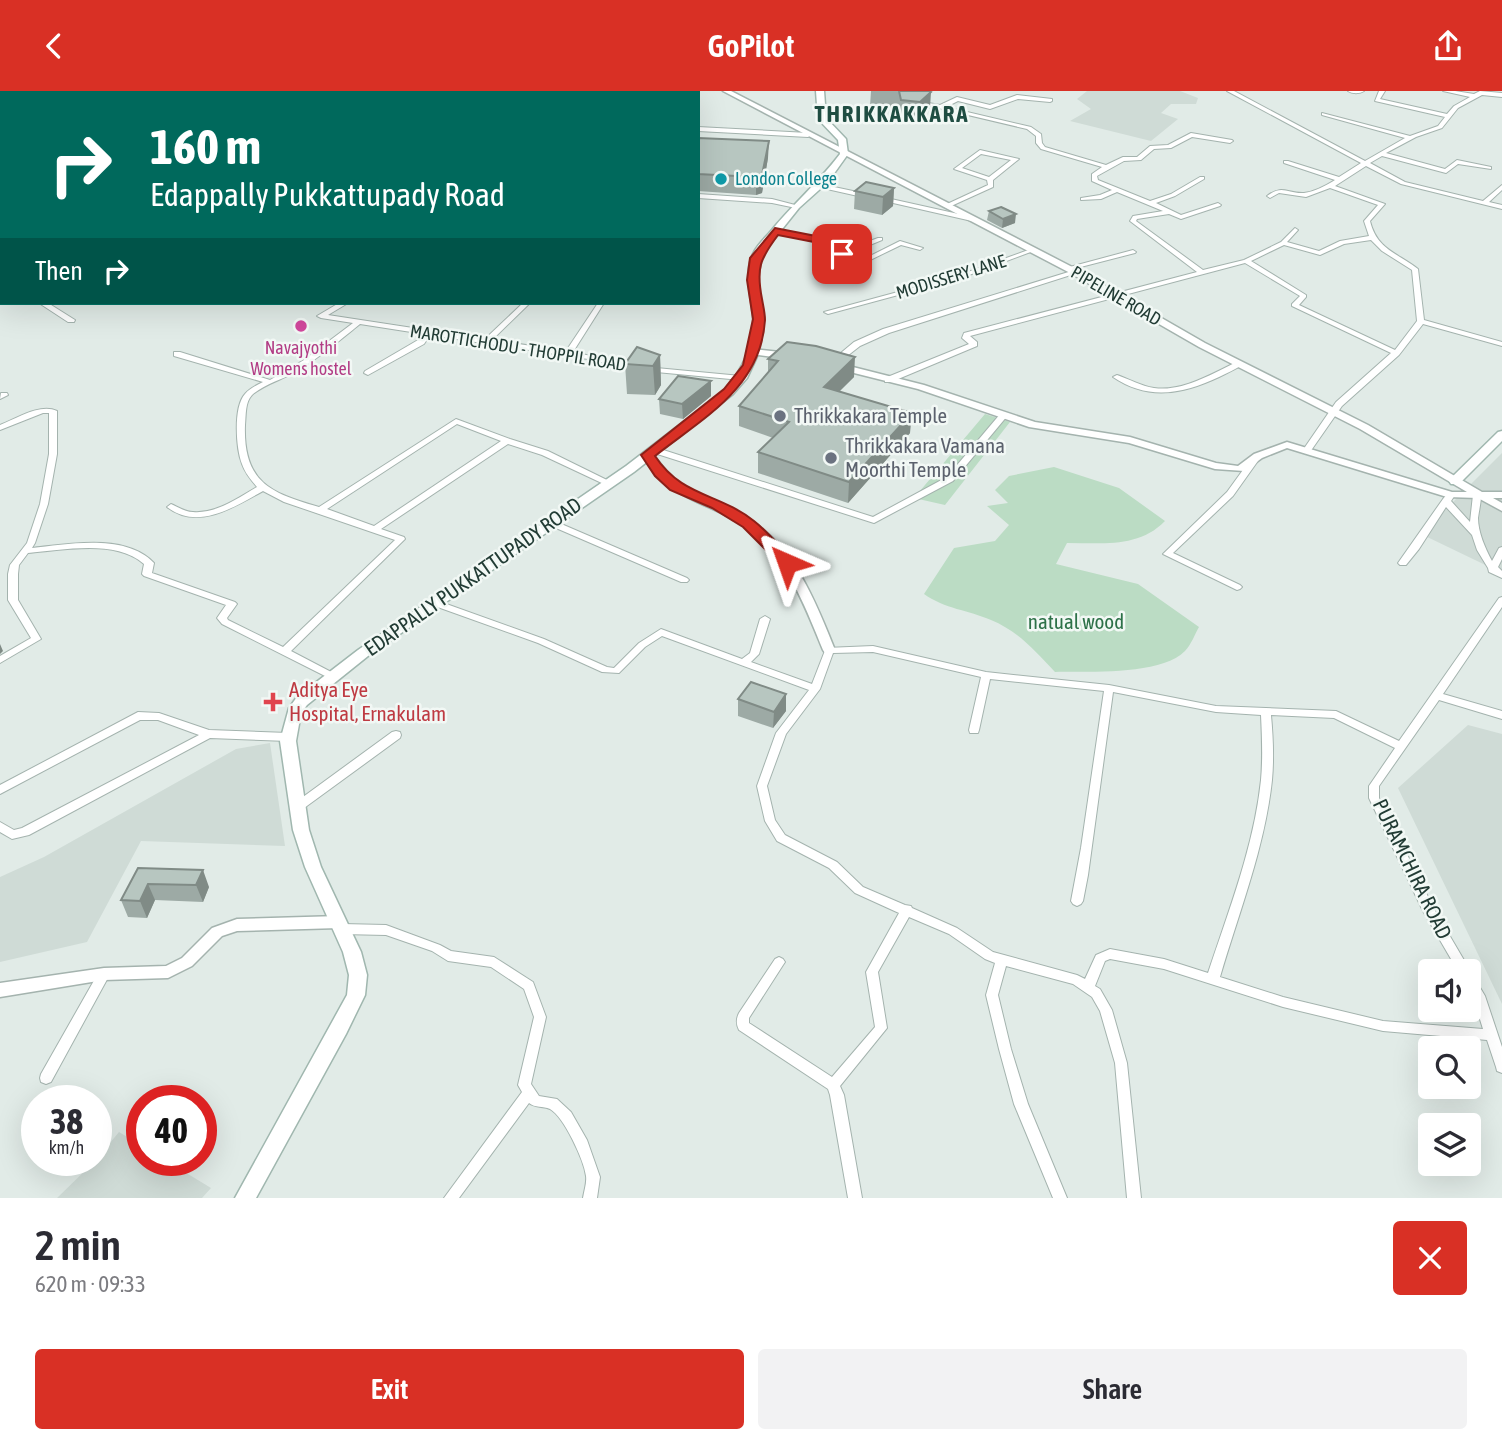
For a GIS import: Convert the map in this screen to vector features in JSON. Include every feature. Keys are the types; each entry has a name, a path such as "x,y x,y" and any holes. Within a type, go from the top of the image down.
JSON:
{"main road":[{"path":"820,91 822,119 842,139 844,153"},
{"name":"EDAPPALLY PUKKATTUPADY ROAD","path":"245,1198 356,995 358,982 355,964 341,926 313,867 296,808 288,737 291,717 298,706 332,676 651,453 714,405 741,378 754,352 759,319 752,280 756,258 796,206 820,186 844,153"},
{"path":"1455,481 1502,434"}],"street":[{"name":"PIPELINE ROAD","path":"726,91 1072,270 1240,364 1333,411 1502,508"},
{"path":"1234,91 1403,183 1502,207"},
{"path":"1351,91 1362,91"},
{"path":"1381,91 1377,100 1449,116"},
{"path":"1446,91 1502,95"},
{"path":"1270,196 1278,191 1306,195 1331,186 1362,163 1427,129 1440,127 1456,107 1480,93"},
{"path":"940,107 957,100 990,107 1017,97 1050,100"},
{"path":"914,101 1029,128 1039,135 1039,143 1043,148 1106,167"},
{"path":"1324,114 1412,138"},
{"path":"1429,125 1440,127"},
{"path":"700,129 808,135"},
{"path":"1218,205 1181,218 1092,179 1106,167 1123,159 1139,159 1152,147 1169,147 1191,135 1230,141"},
{"path":"980,152 1016,159 990,179 957,169 980,152"},
{"path":"1383,154 1446,171 1457,162 1489,168"},
{"path":"1286,162 1341,180"},
{"path":"1150,203 1173,195 1202,178"},
{"path":"947,206 990,186 990,179"},
{"path":"820,186 972,219"},
{"path":"1307,450 1333,411 1396,352 1421,321 1415,269 1378,246 1371,238 1367,221 1382,204 1331,186"},
{"path":"1485,203 1502,187"},
{"path":"1083,198 1101,197 1116,190"},
{"path":"700,197 772,201 796,206"},
{"path":"1170,212 1135,218 1133,221 1201,272"},
{"path":"888,380 945,354 970,347 974,344 966,338 967,335 1246,261 1283,243 1294,229"},
{"path":"775,231 822,241 842,254 862,262 900,243 920,248"},
{"path":"1283,243 1320,253 1342,242 1371,238"},
{"path":"842,254 880,239"},
{"name":"MODISSERY LANE","path":"828,312 959,277 1033,250"},
{"path":"828,363 857,344 887,331 1133,252"},
{"path":"1246,261 1304,296 1294,305 1396,352"},
{"path":"46,305 71,320"},
{"name":"MAROTTICHODU - THOPPIL ROAD","path":"340,305 321,316 568,354 635,368 741,378"},
{"path":"486,341 525,305"},
{"path":"568,354 600,305"},
{"path":"1421,321 1502,344"},
{"path":"285,651 401,539 320,510 270,496 251,477 240,446 242,411 246,397 304,364 357,323"},
{"path":"368,373 421,342 428,333"},
{"path":"754,352 804,358"},
{"path":"177,354 270,382"},
{"path":"828,363 921,387 1033,425 1130,440 1215,466 1240,469 1256,458 1287,445 1448,498 1502,495"},
{"path":"1117,377 1157,390 1178,393 1240,364"},
{"path":"0,428 42,411 53,411 49,482 31,543 13,574 13,600 36,639 0,660"},
{"path":"651,453 874,520 950,479 1004,415"},
{"path":"320,510 456,421 507,442 545,453 609,483"},
{"path":"374,530 507,442"},
{"path":"651,453 660,474 675,487 717,505 748,524 777,550 800,582 829,650 815,689 781,733 762,786 770,821 781,838 833,865 859,890 953,931 989,956 1077,980 1096,993 1106,1010 1121,1063 1134,1198"},
{"path":"1237,587 1167,554 1230,494 1256,458"},
{"path":"171,507 191,515 207,515 261,488"},
{"path":"1477,495 1474,519 1478,537 1492,570 1502,575"},
{"path":"1448,498 1478,537"},
{"path":"1403,563 1422,541 1434,514 1448,498"},
{"path":"552,523 684,580"},
{"path":"25,551 116,547 140,553 149,563 147,574 232,604 222,618 225,622 332,676"},
{"path":"1492,570 1502,551"},
{"path":"0,577 13,574"},
{"name":"PURAMCHIRA ROAD","path":"1457,959 1429,911 1374,798 1374,786 1502,600"},
{"path":"435,603 611,671 616,671 642,645 661,632 815,689"},
{"path":"743,663 754,654 765,619"},
{"path":"829,650 873,649 986,675 1109,688 1216,709 1336,715 1399,746"},
{"path":"974,730 986,675"},
{"path":"1077,901 1092,832 1096,767 1109,688"},
{"path":"1438,696 1502,715"},
{"path":"1213,978 1265,806 1269,763 1266,712"},
{"path":"0,790 138,716 159,717 208,734 288,737"},
{"path":"0,826 4,832 12,835 26,831 208,734"},
{"path":"296,808 396,735"},
{"path":"833,1085 881,1028 872,972 907,909"},
{"path":"0,990 104,974 159,974 175,970 216,932 237,925 341,926 386,930 436,948 448,956 494,962 529,986 540,1017 524,1085 535,1101 552,1103 566,1117 582,1144 593,1177 590,1198"},
{"path":"1088,988 1100,958 1110,954 1213,978 1283,1002 1382,1026 1492,1035"},
{"path":"1002,960 992,995 1005,1049 1021,1104 1060,1198"},
{"path":"779,962 743,1017 743,1026 833,1085 855,1198"},
{"path":"46,1079 104,974"},
{"path":"1481,1002 1502,1067"},
{"path":"451,1198 529,1093"}],"shaded area":[{"path":"1087,91 1180,91 1198,98 1196,104 1171,104 1161,113 1178,119 1151,141 1070,121 1091,109 1077,99"},
{"path":"1502,453 1502,573 1421,534"},
{"path":"1468,725 1502,734 1502,1004 1481,959 1398,788"},
{"path":"270,743 285,846 141,841 87,942 0,962 0,877 44,857 236,749"},
{"path":"119,1132 126,1136 126,1176 191,1176 211,1188 202,1198 57,1198 80,1176 112,1176 112,1141"}],"green space":[{"path":"985,414 1010,422 945,505 914,498"},
{"name":"natual wood","path":"1054,467 1119,488 1165,521 1155,530 1132,540 1067,543 1056,564 1138,584 1199,627 1187,649 1174,659 1159,665 1123,671 1055,672 1026,642 1010,630 940,603 924,594 954,548 995,541 1009,525 987,506 1008,503 995,490 1009,476"}],"building":[{"path":"899,91 931,92 920,102 901,100"},
{"path":"700,138 769,141 762,175 700,174"},
{"path":"866,182 894,188 883,197 855,191"},
{"path":"1001,207 1016,214 1003,219 989,211"},
{"path":"787,342 816,346 855,357 824,387 912,413 849,482 758,452 789,422 739,406 778,361 768,359"},
{"path":"637,347 660,355 653,366 625,364"},
{"path":"678,376 711,381 682,404 659,399"},
{"path":"751,682 786,694 774,712 738,699"},
{"path":"138,868 203,870 196,885 148,884 140,901 121,900"}],"place":[{"name":"London College","path":"721,179"},
{"name":"Navajyothi Womens hostel","path":"301,326"},
{"name":"Thrikkakara Temple","path":"780,416"},
{"name":"Thrikkakara Vamana Moorthi Temple","path":"831,458"},
{"name":"Aditya Eye Hospital, Ernakulam","path":"273,702"}],"district":[{"name":"THRIKKAKKARA","path":"892,114"}],"route":[{"path":"787,563 757,530 717,505 675,487 660,474 648,455 729,392 749,365 754,352 759,319 752,280 756,258 775,231 822,241 842,254"}]}
